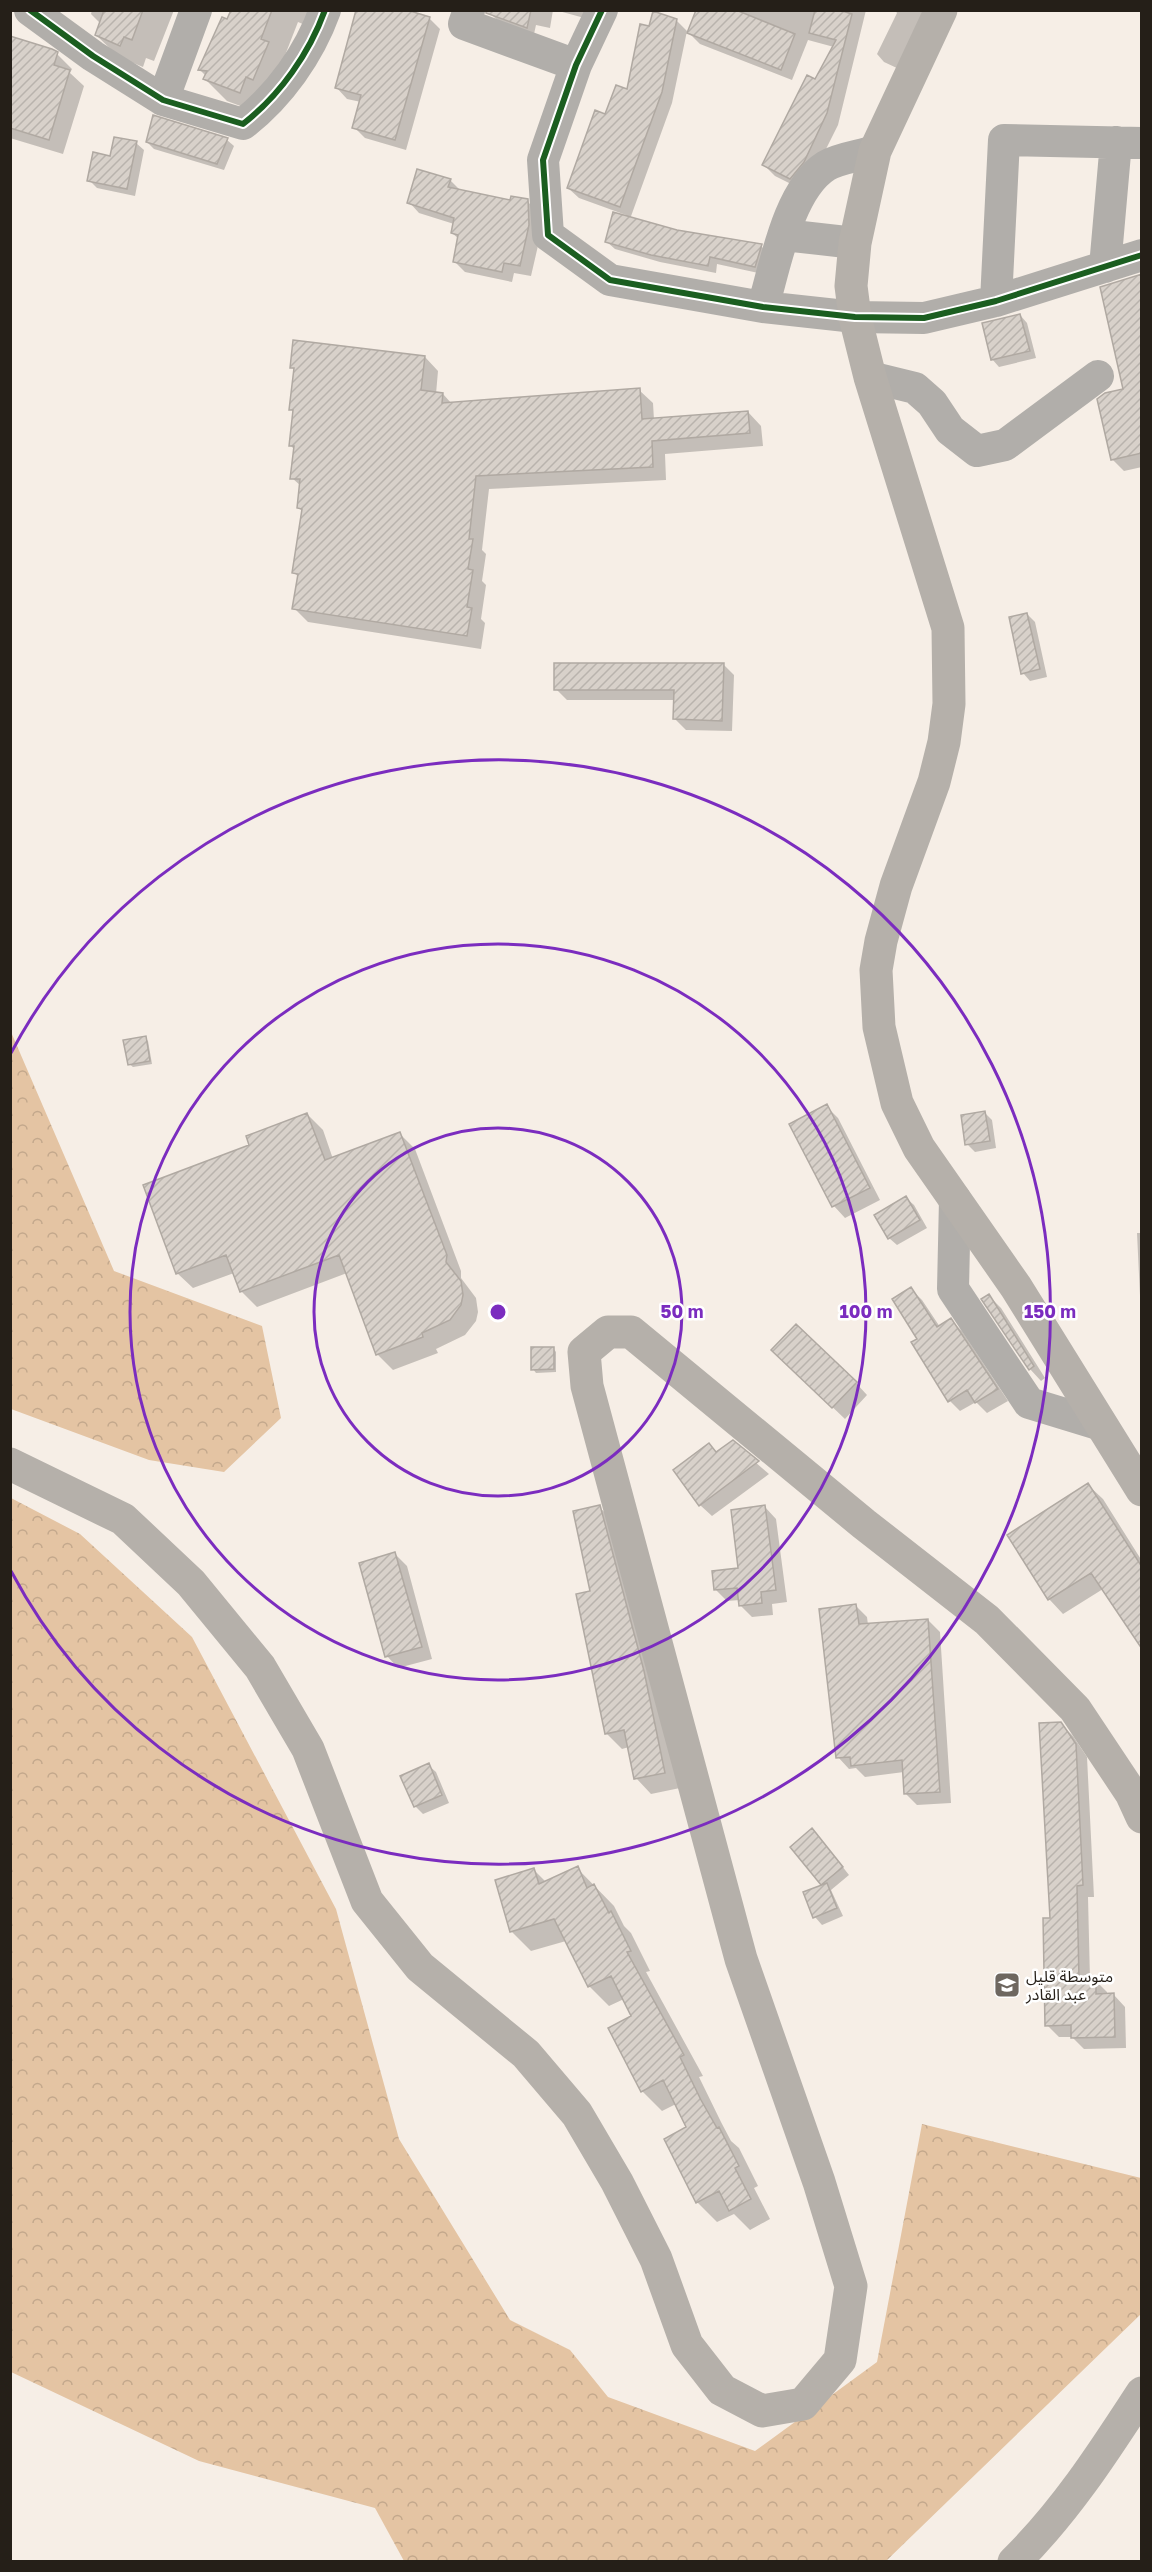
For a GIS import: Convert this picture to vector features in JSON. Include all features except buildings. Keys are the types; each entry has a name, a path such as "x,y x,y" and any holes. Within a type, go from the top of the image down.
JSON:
{"main road":[{"path":"941,10 875,151 855,243 851,286 855,317 870,377 948,628 949,704 944,742 934,782 896,886 881,941 876,970 876,1002 884,1056 897,1102 919,1148 1016,1287 1142,1490"},
{"path":"10,1464 123,1519 191,1583 260,1667 308,1749 367,1901 420,1967 526,2054 577,2114 617,2182 656,2259 687,2345 722,2390 762,2411 803,2404 840,2360 851,2286 819,2182 741,1959 587,1386 584,1352 608,1332 631,1332 864,1524 987,1620 1075,1709 1131,1793 1142,1817"},
{"path":"1014,2562 1032,2544 1090,2473 1142,2393"}],"street":[{"path":"30,10 93,56 163,100 243,124 266,106 305,53 325,10"},
{"path":"163,100 196,10"},
{"path":"469,10 464,24 576,65"},
{"path":"602,10 576,65 543,160 548,235 610,280 763,308 855,317 924,318 996,301 1142,255"},
{"path":"996,301 1004,140 1129,142 1104,267"},
{"path":"763,308 784,235 800,193 826,166 875,151"},
{"path":"784,235 855,243"},
{"path":"870,377 915,388 932,403 951,430 977,451 1005,445 1098,376"},
{"path":"955,1199 953,1289 1029,1403 1101,1425"}],"green space":[{"path":"11,1032 114,1271 262,1326 281,1418 224,1472 149,1460 11,1409"},
{"path":"11,1498 80,1534 192,1637 336,1909 399,2139 510,2320 570,2350 608,2397 755,2451 877,2362 922,2124 1141,2178 1141,2314 886,2561 404,2561 375,2508 199,2461 11,2372"}],"cycle path":[{"path":"30,10 93,56 163,100 243,124 269,100 292,73 311,42 325,10"},
{"path":"602,10 576,65 543,160 548,235 610,280 763,307 855,317 924,318 996,301 1142,255"}],"place":[{"name":"متوسطة قليل عبد القادر","path":"1007,1985"}]}
